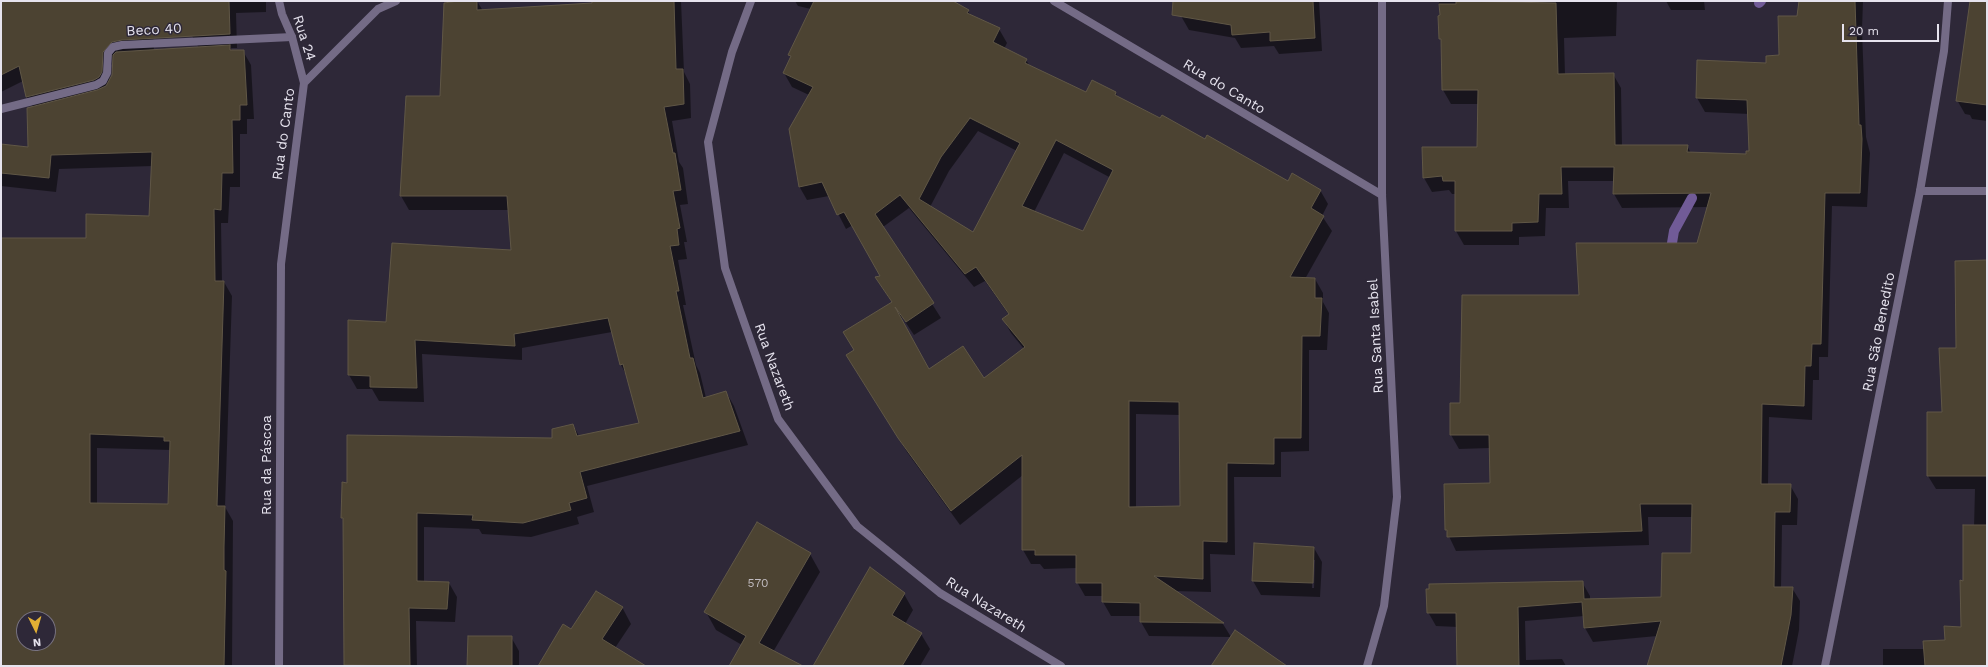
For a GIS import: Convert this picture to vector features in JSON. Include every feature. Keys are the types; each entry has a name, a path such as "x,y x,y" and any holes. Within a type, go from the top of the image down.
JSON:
{"street":[{"name":"Rua 24","path":"279,1 282,14 292,37 304,83"},
{"name":"Rua do Canto","path":"281,264 304,83 378,9 396,1"},
{"name":"Rua Nazareth","path":"751,1 732,52 708,142 725,268 778,419 857,526 940,593 1061,666"},
{"name":"Rua do Canto","path":"1054,1 1382,195"},
{"name":"Rua Santa Isabel","path":"1367,666 1384,606 1396,497 1382,195 1382,1"},
{"name":"Rua São Benedito","path":"1825,666 1920,191 1944,51 1948,1"},
{"name":"Beco 40","path":"1,109 103,82 107,73 108,53 113,47 122,45 292,37"},
{"path":"1920,191 1987,191"},
{"name":"Rua da Páscoa","path":"279,666 281,264"}],"building":[{"path":"1,1 229,1 230,34 122,40 112,42 103,52 102,72 99,77 94,80 26,97 19,66 1,75"},
{"path":"477,1 477,10 592,3 592,1 674,1 676,69 683,69 684,104 664,107 673,153 675,153 681,190 673,191 680,228 677,229 679,245 670,246 679,291 676,291 690,358 693,358 703,398 726,391 740,431 580,472 587,498 569,503 571,510 523,523 472,520 473,515 417,513 417,581 449,582 447,609 409,608 410,666 344,665 343,518 341,518 342,482 347,483 347,435 552,438 552,429 573,424 577,436 639,423 623,364 620,365 608,318 514,334 515,346 415,340 417,388 370,387 370,376 348,375 348,320 386,322 392,243 511,250 507,196 400,196 406,96 440,96 444,3"},
{"path":"814,1 953,1 969,10 967,13 1000,28 993,42 1027,59 1025,63 1086,92 1092,80 1116,92 1115,95 1160,118 1162,115 1205,139 1207,135 1288,181 1292,173 1321,190 1311,208 1324,216 1290,277 1315,278 1315,298 1322,298 1320,336 1302,336 1301,438 1274,438 1274,464 1227,463 1227,542 1203,541 1203,579 1154,576 1224,623 1140,622 1140,603 1102,602 1102,583 1076,583 1076,555 1035,555 1035,550 1022,550 1022,455 951,511 898,438 846,355 854,350 843,332 892,302 875,277 880,276 844,212 837,215 822,182 799,187 789,129 813,87 783,73 791,56 788,55","holes":["970,118 1020,143 973,232 919,199 941,157","1056,140 1113,170 1083,231 1022,206","900,195 965,274 976,267 1009,314 1002,319 1025,347 984,378 963,346 929,369 895,307 906,322 934,303 875,214","1129,401 1179,402 1180,506 1129,507"]},
{"path":"1173,1 1313,1 1315,38 1270,41 1270,32 1232,35 1231,25 1172,15"},
{"path":"1456,1 1556,3 1558,74 1614,73 1615,145 1688,145 1687,152 1746,154 1746,151 1749,151 1747,100 1696,98 1697,60 1766,63 1766,56 1779,55 1778,16 1797,16 1799,1 1855,1 1859,125 1861,125 1862,139 1860,193 1825,193 1821,344 1812,344 1811,366 1805,366 1804,406 1762,404 1761,484 1791,484 1790,512 1775,512 1774,587 1793,587 1791,615 1781,666 1647,666 1661,621 1584,628 1582,602 1518,607 1519,666 1457,666 1456,613 1427,613 1426,589 1429,589 1429,584 1583,581 1584,599 1661,597 1662,553 1691,553 1692,504 1640,504 1642,531 1447,537 1447,530 1445,530 1444,484 1490,483 1489,435 1450,435 1450,403 1460,403 1462,295 1579,295 1576,243 1697,243 1711,193 1613,194 1614,167 1561,167 1562,194 1539,194 1538,222 1512,223 1512,231 1455,231 1455,181 1443,181 1442,176 1423,178 1422,147 1477,147 1478,90 1442,90 1441,39 1439,39 1438,16 1440,15 1439,4 1456,4"},
{"path":"1970,1 1987,1 1987,105 1956,101"},
{"path":"230,45 230,50 244,50 247,105 240,105 240,120 232,120 233,173 222,173 221,210 214,209 215,281 224,281 217,506 225,506 224,570 226,571 224,666 1,666 1,238 86,238 86,214 149,216 152,152 51,155 49,178 1,173 1,144 28,147 27,108 97,90 106,86 112,75 113,55 116,52","holes":["90,434 164,437 164,441 170,441 168,504 90,503"]},
{"path":"1987,260 1987,476 1927,476 1927,412 1942,412 1939,348 1956,348 1955,261"},
{"path":"757,522 811,553 759,643 803,666 729,666 746,636 704,612"},
{"path":"1963,525 1987,525 1987,666 1925,666 1923,641 1945,640 1944,626 1961,627 1960,580 1963,581"},
{"path":"1254,543 1314,547 1313,583 1252,581"},
{"path":"870,567 905,593 892,615 922,633 902,666 813,666"},
{"path":"596,591 623,607 602,639 646,666 538,666 563,624 571,629"},
{"path":"1235,630 1287,666 1211,666"},
{"path":"468,636 512,636 512,666 467,666"}],"waterway":[{"path":"1670,255 1674,231 1692,198"}]}
